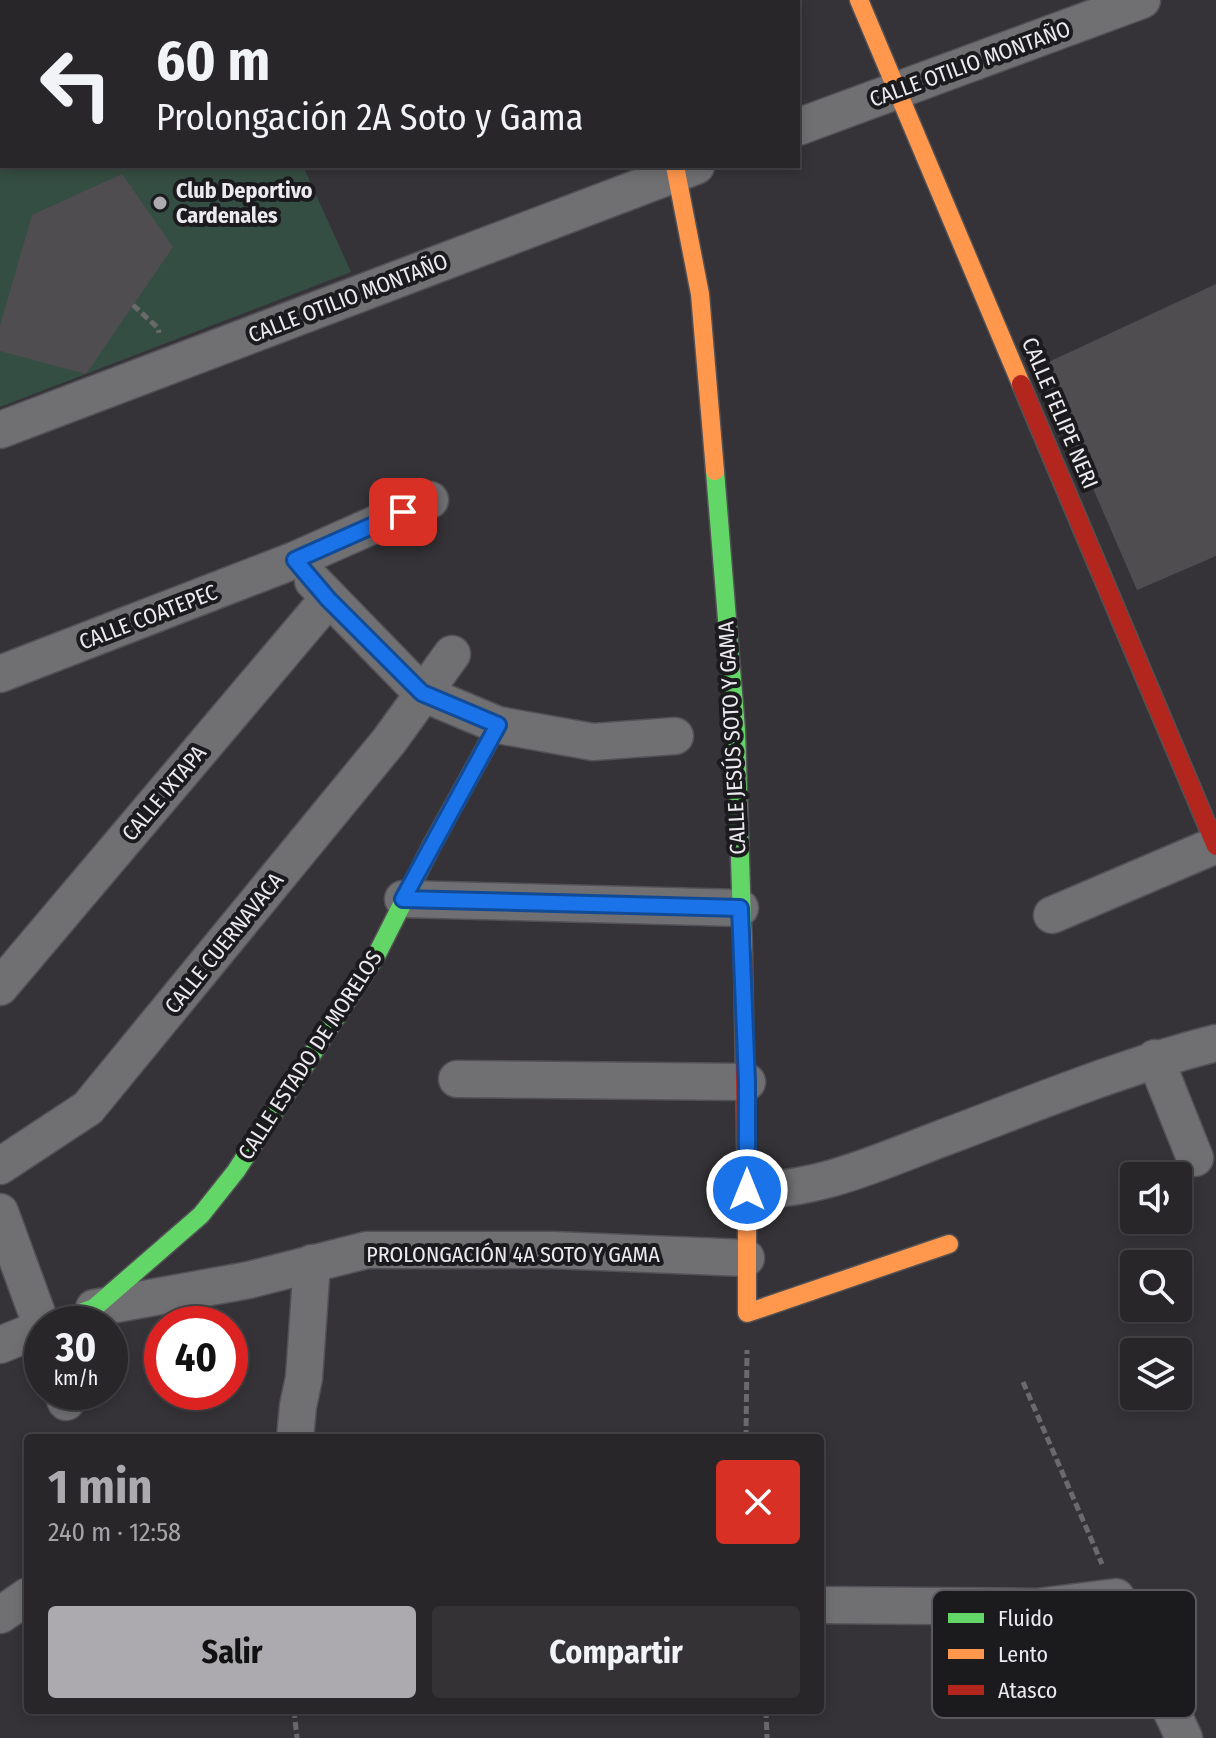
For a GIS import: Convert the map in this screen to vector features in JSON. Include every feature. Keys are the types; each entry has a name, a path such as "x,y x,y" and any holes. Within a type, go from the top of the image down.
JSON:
{"street":[{"name":"CALLE FELIPE NERI","path":"859,0 1216,845"},
{"name":"CALLE OTILIO MONTAÑO","path":"800,126 1142,0"},
{"name":"CALLE OTILIO MONTAÑO","path":"0,430 682,169"},
{"name":"CALLE JESÚS SOTO Y GAMA","path":"682,169 700,294 736,730 747,1082 747,1313"},
{"name":"CALLE COATEPEC","path":"0,674 295,560 430,500"},
{"path":"295,560 328,599 422,693 498,725 593,742 675,736"},
{"name":"CALLE IXTAPA","path":"0,987 328,599"},
{"name":"CALLE CUERNAVACA","path":"0,1166 88,1108 389,741 452,654"},
{"name":"CALLE ESTADO DE MORELOS","path":"96,1306 201,1215 236,1171 376,956 403,899 498,725"},
{"path":"1052,915 1216,845"},
{"path":"403,899 740,908"},
{"path":"747,1190 770,1190 832,1180 1155,1058 1216,1043"},
{"path":"1155,1058 1195,1158"},
{"path":"457,1079 747,1082"},
{"path":"0,1212 34,1306"},
{"path":"747,1313 949,1244"},
{"name":"PROLONGACIÓN 4A SOTO Y GAMA","path":"105,1306 249,1280 367,1250 552,1250 746,1258"},
{"path":"295,1434 304,1378 312,1263"},
{"path":"0,1345 24,1335"},
{"path":"0,1615 24,1599"},
{"path":"824,1605 932,1606"},
{"path":"1175,1718 1184,1738"}],"path":[{"path":"746,1434 747,1313"},
{"path":"1023,1382 1113,1590"},
{"path":"294,1714 297,1738"},
{"path":"766,1714 767,1738"}],"green space":[{"name":"Club Deportivo Cardenales","path":"0,168 304,168 351,272 0,407"}],"building":[{"path":"122,174 173,247 86,374 0,351 0,326 32,215"},
{"path":"1216,284 1216,556 1137,590 1040,366"}],"traffic: fast":[{"path":"715,471 736,730 743,954"},
{"path":"96,1306 201,1215 236,1171 376,956 432,845"}],"traffic: slow":[{"path":"859,0 1021,384"},
{"path":"675,168 700,294 715,471"},
{"path":"432,845 498,725"},
{"path":"747,1202 747,1313 949,1244"}],"traffic: jam":[{"path":"1021,384 1216,846"},
{"path":"743,954 747,1202"}],"place":[{"name":"Club Deportivo Cardenales","path":"160,203"}],"route":[{"path":"403,512 295,560 328,599 422,693 498,725 403,899 740,908 747,1082 747,1190"}]}
